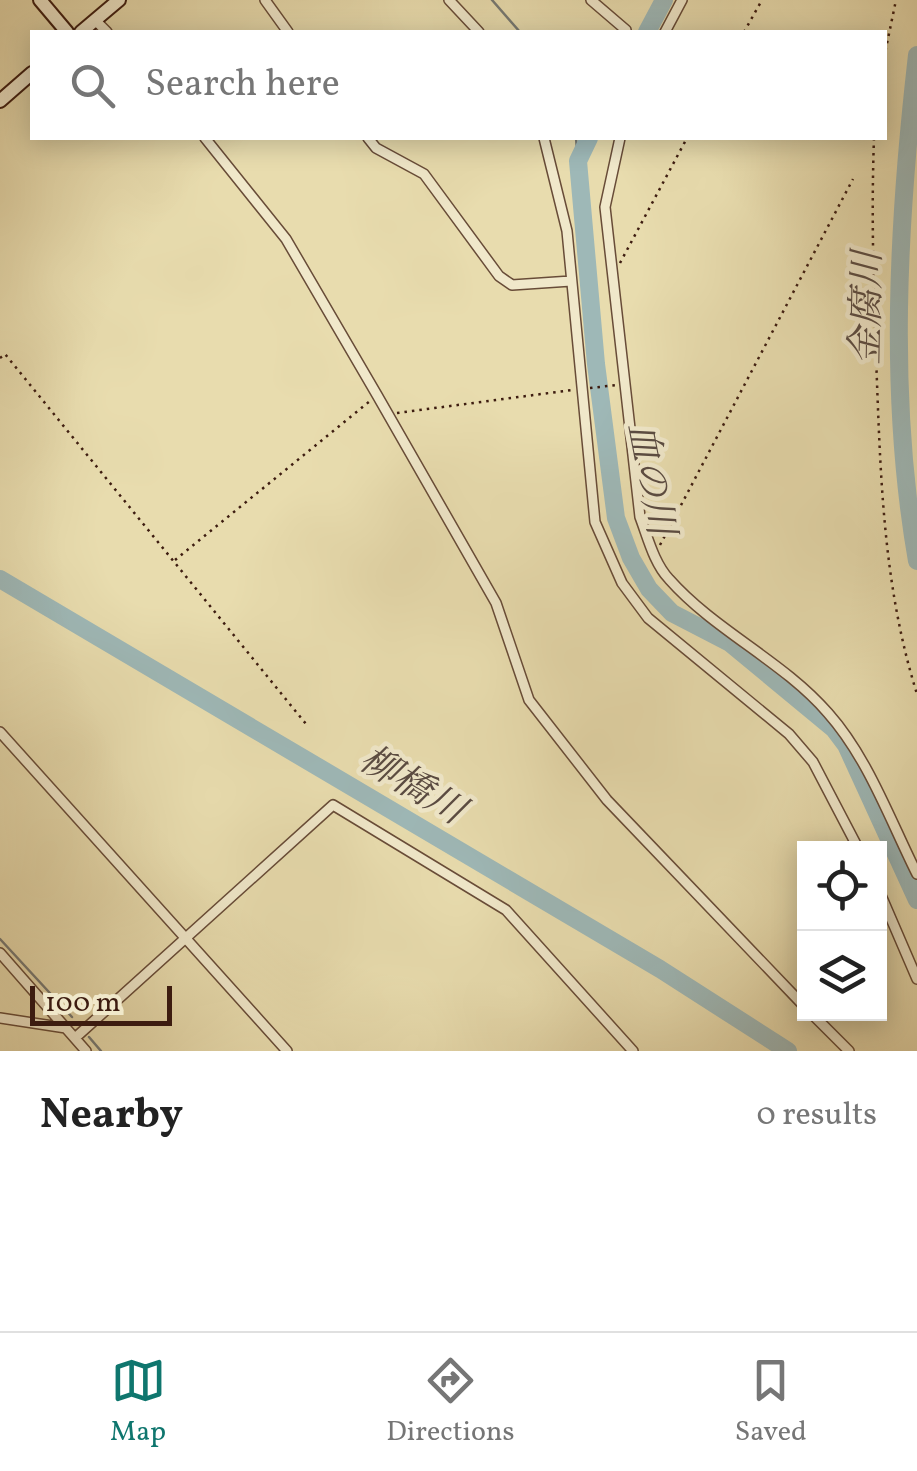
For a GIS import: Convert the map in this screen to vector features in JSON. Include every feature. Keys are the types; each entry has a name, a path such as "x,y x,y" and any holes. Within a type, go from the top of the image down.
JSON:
{"street":[{"path":"40,0 65,30"},
{"path":"83,30 119,0"},
{"path":"265,0 287,30"},
{"path":"449,0 476,30"},
{"path":"591,0 626,30"},
{"path":"665,30 682,0"},
{"path":"95,20 105,30"},
{"path":"0,101 30,75"},
{"path":"207,140 286,239 388,414 496,603 529,700 607,800 797,999"},
{"path":"370,140 376,148 424,174 499,276 512,285 572,281"},
{"path":"545,140 560,190 595,522 622,583 648,618 789,734 813,762 854,841"},
{"path":"620,140 605,207 640,517 654,555 667,578 702,611 826,710 854,745 917,874"},
{"path":"0,732 286,1051"},
{"path":"75,1038 333,805 506,910 634,1051"},
{"path":"887,909 917,979"},
{"path":"0,953 86,1051"},
{"path":"0,1018 66,1028"},
{"path":"819,1021 849,1051"}],"path":[{"path":"745,30 762,0"},
{"path":"887,44 896,0"},
{"path":"612,278 687,140"},
{"path":"874,140 871,220 882,513 891,590 917,694"},
{"path":"654,555 853,180"},
{"path":"0,358 5,354 306,724"},
{"path":"388,414 624,385"},
{"path":"174,562 377,395"}],"waterway":[{"path":"492,0 518,30"},
{"name":"血の川","path":"648,30 664,0"},
{"name":"金腐川","path":"917,55 905,181 899,308 902,435 917,561"},
{"path":"576,140 578,161"},
{"name":"血の川","path":"588,140 578,161 596,364 616,518 631,558 649,589 672,613 730,643 834,729 846,745 917,900"},
{"name":"柳橋川","path":"0,579 660,969 788,1051"},
{"path":"0,939 72,1017"},
{"path":"89,1037 101,1051"}]}
